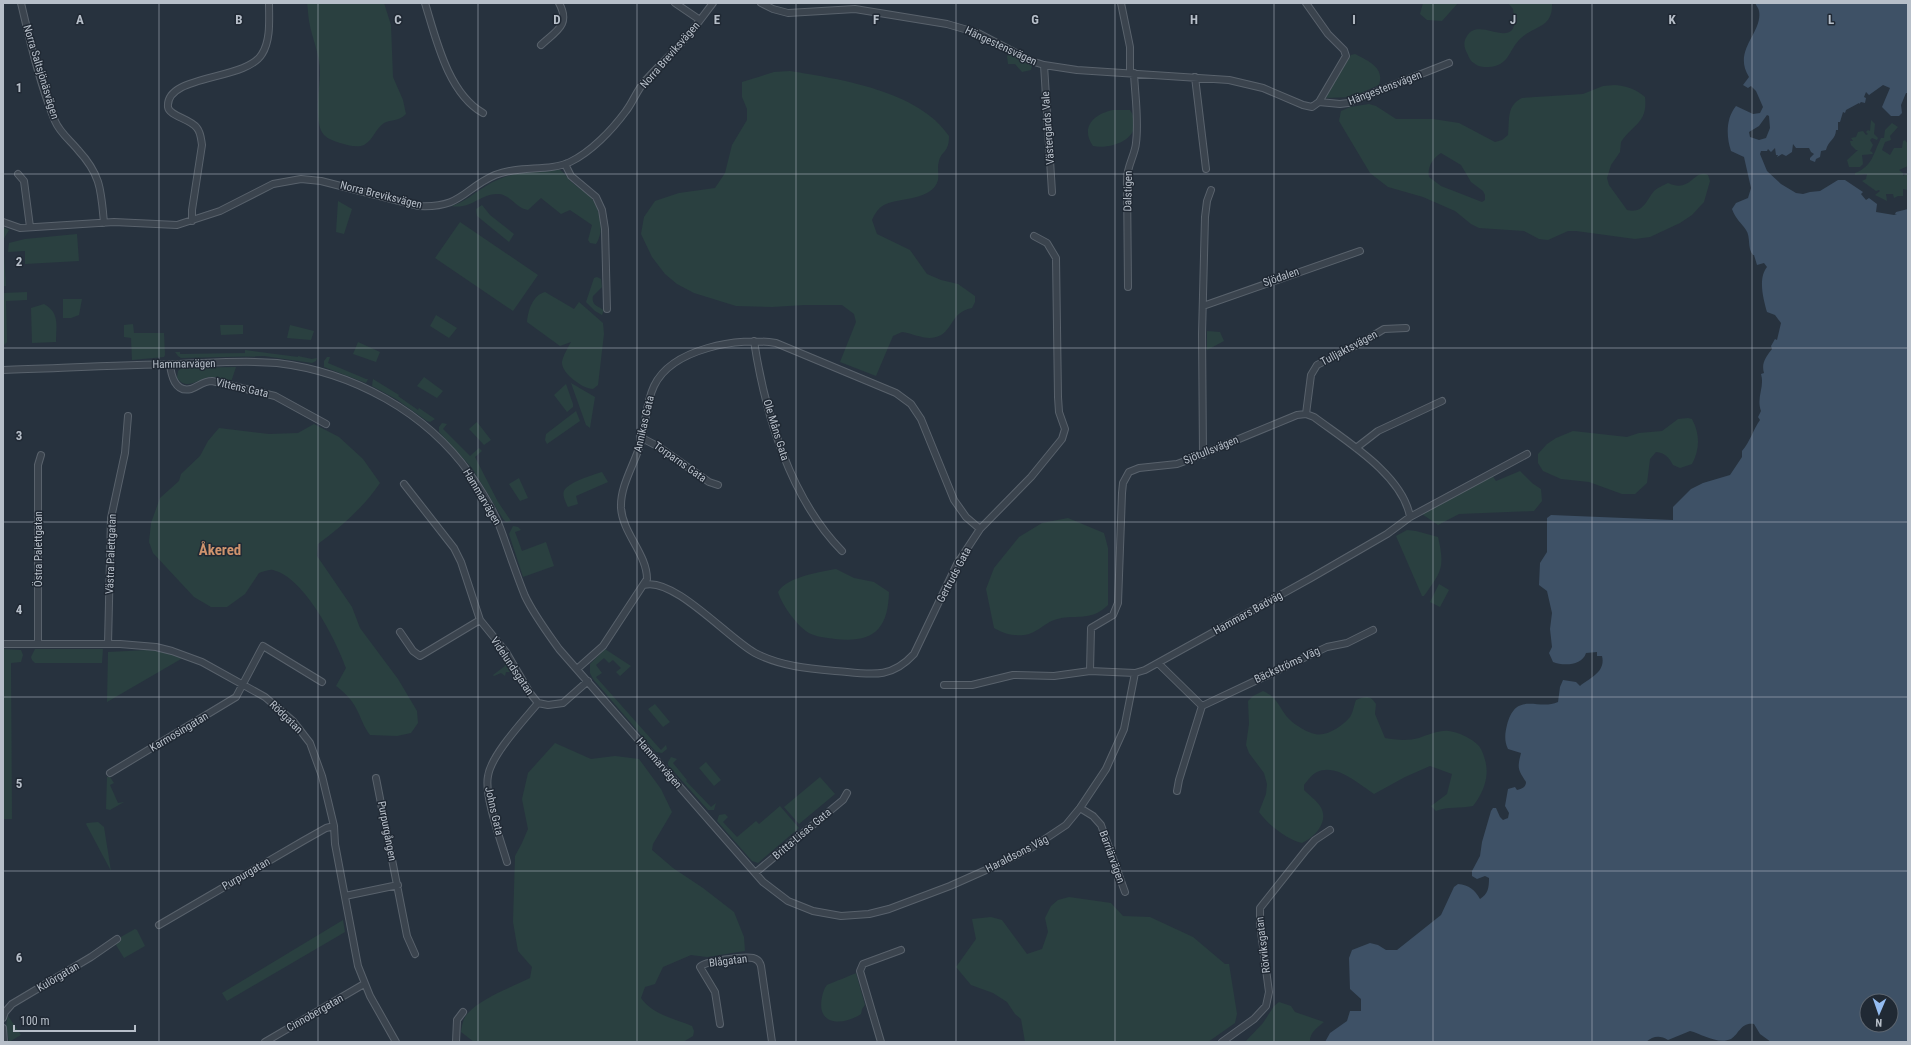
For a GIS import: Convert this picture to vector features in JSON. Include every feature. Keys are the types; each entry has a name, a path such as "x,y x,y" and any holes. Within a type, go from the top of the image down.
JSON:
{"street":[{"name":"Norra Saltsjönäsvägen","path":"21,3 31,45 56,122 67,138 88,161 98,178 101,191 104,223"},
{"path":"192,221 192,210 202,145 201,137 196,127 187,119 171,112 168,107 169,100 176,92 191,82 236,72 257,61 267,43 269,3"},
{"path":"425,3 448,71 466,98 483,113"},
{"path":"541,45 561,26 564,21 565,16 560,3"},
{"path":"675,3 700,20"},
{"name":"Norra Breviksvägen","path":"3,222 20,228 125,222 167,226 192,221 220,211 261,188 291,179 321,181 419,206 435,206 459,199 486,180 508,171 566,164 579,156 609,130 626,111 645,80 683,42 713,3"},
{"name":"Hängestensvägen","path":"762,3 773,9 788,13 855,9 947,24 978,33 1031,61 1044,65 1077,70 1229,80 1251,84 1277,93 1308,107 1315,106 1320,102 1340,104 1348,103 1450,63"},
{"name":"Dalstigen","path":"1121,3 1130,48 1137,134 1134,151 1128,166 1127,179 1128,287"},
{"path":"1306,3 1328,34 1346,53 1346,59 1320,102"},
{"name":"Västergårds Vale","path":"1044,65 1052,192"},
{"path":"1195,77 1206,169"},
{"path":"566,164 571,176 596,198 602,210 605,229 607,309"},
{"path":"18,174 24,181 30,227"},
{"path":"1203,455 1203,306 1205,217 1207,200 1211,190"},
{"name":"Gertruds Gata","path":"644,585 654,584 676,593 747,648 775,662 798,667 872,674 886,673 900,667 914,654 957,564 980,529 1031,477 1064,433 1064,424 1059,412 1058,397 1056,258 1047,243 1034,236"},
{"name":"Sjödalen","path":"1203,306 1360,251"},
{"name":"Tulljaktsvägen","path":"1306,414 1311,375 1313,370 1321,361 1345,351 1384,329 1406,328"},
{"name":"Ole Måns Gata","path":"754,341 767,402 786,463 822,528 842,551"},
{"name":"Annikas Gata","path":"577,669 603,646 647,579 646,567 626,528 621,509 624,488 642,438 646,409 655,383 666,369 683,358 700,352 727,344 765,341 788,347 906,398 916,408 954,500 966,517 980,529"},
{"name":"Hammarvägen","path":"3,370 260,362 299,367 336,377 367,388 411,414 429,429 470,474 493,513 516,573 535,616 559,649 755,873 776,893 802,907"},
{"name":"Vittens Gata","path":"170,364 171,376 174,383 180,388 192,389 202,382 212,381 275,396 326,424"},
{"path":"1356,448 1378,431 1442,401"},
{"path":"1306,414 1314,417 1376,465 1397,488 1408,509 1410,517"},
{"name":"Sjötullsvägen","path":"1090,671 1092,628 1112,615 1118,603 1122,494 1129,472 1139,468 1177,464 1203,455 1297,415 1306,414"},
{"name":"Västra Palettgatan","path":"108,644 111,518 124,453 128,416"},
{"name":"Torparns Gata","path":"642,438 659,447 709,482 718,485"},
{"name":"Östra Palettgatan","path":"38,644 38,465 41,454"},
{"name":"Hammars Badväg","path":"944,685 972,685 1013,675 1054,676 1090,671 1135,673 1145,670 1159,664 1311,578 1387,534 1410,517 1527,454"},
{"name":"Videlundsgatan","path":"404,484 454,548 461,562 480,620 506,652 530,693 538,703 548,705 563,703 572,698 588,681"},
{"path":"400,632 413,651 420,656 480,620"},
{"name":"Bäckströms Väg","path":"1202,706 1327,647 1347,643 1373,630"},
{"name":"Rödgatan","path":"3,644 140,645 172,650 202,662 265,697 298,726 310,743 322,776 334,826 358,966 364,984 396,1042"},
{"name":"Karmosingatan","path":"110,773 236,697 244,686 263,646 322,682"},
{"path":"1159,664 1202,706 1177,791"},
{"name":"Haraldsons Väg","path":"802,907 826,914 841,916 869,914 889,909 988,869 1033,847 1060,830 1080,808 1106,769 1120,740 1128,712 1135,673"},
{"name":"Johns Gata","path":"507,862 489,795 487,776 492,762 538,703"},
{"name":"Purpurgången","path":"376,778 407,936 415,954"},
{"name":"Britta-Lisas Gata","path":"755,873 844,800 847,793"},
{"name":"Barriärvägen","path":"1080,808 1093,816 1101,825 1125,892"},
{"name":"Purpurgatan","path":"159,925 326,828 334,826"},
{"name":"Rörviksgatan","path":"1222,1042 1254,1019 1266,1006 1269,992 1260,924 1260,908 1306,850 1315,840 1330,830"},
{"path":"345,896 398,885"},
{"name":"Kulörgatan","path":"3,1018 5,1012 12,1004 91,957 117,939"},
{"path":"881,1042 860,971 863,964 901,950"},
{"name":"Blågatan","path":"720,1024 715,992 700,967 702,964 710,962 752,957 760,962 761,966 772,1042"},
{"name":"Cinnobergatan","path":"265,1042 364,984"},
{"path":"456,1042 457,1020 463,1012"},
{"path":"3,1028 4,1042"}],"green space":[{"path":"307,3 384,3 391,25 393,77 403,100 406,114 398,119 384,123 364,145 346,145 329,139 324,135 321,129 318,114 320,65 310,28"},
{"path":"1423,3 1458,3 1442,21 1427,20 1420,14"},
{"path":"1508,3 1552,3 1552,11 1547,22 1521,38 1505,61 1501,64 1488,67 1477,65 1471,60 1466,51 1464,44 1467,36 1471,31 1477,29 1502,33 1508,33 1512,30 1514,14 1513,9"},
{"path":"1010,54 1032,65 1031,70 1022,72 1015,64 1008,64 1007,56"},
{"path":"1355,54 1374,65 1380,74 1379,85 1352,97 1324,98 1351,55"},
{"path":"790,71 854,83 899,98 919,108 936,121 949,136 948,146 940,157 938,166 938,180 935,187 923,195 884,205 874,215 872,220 877,234 910,250 927,274 941,280 958,284 975,296 975,302 972,308 964,310 959,314 948,329 938,337 927,338 902,332 893,336 876,376 840,362 856,322 854,314 842,305 772,307 736,306 694,293 677,284 665,274 652,257 641,234 644,217 655,201 679,193 715,188 725,173 732,145 747,120 747,109 742,97 742,82 774,72"},
{"path":"1615,85 1627,87 1635,90 1645,97 1645,106 1642,118 1621,142 1620,152 1611,165 1607,178 1609,185 1627,210 1637,210 1644,206 1654,191 1668,183 1676,186 1682,185 1703,174 1708,175 1710,181 1704,202 1692,215 1680,223 1650,237 1635,239 1568,231 1548,240 1539,239 1524,231 1479,228 1471,224 1455,211 1423,197 1388,187 1370,173 1339,121 1341,111 1350,107 1369,104 1376,106 1396,119 1433,119 1459,123 1495,142 1502,140 1508,135 1511,109 1517,101 1522,98 1583,94 1603,86","holes":["1441,153 1461,165 1471,182 1483,191 1485,200 1482,202 1441,186 1429,177 1431,163 1435,157"]},
{"path":"1113,110 1130,110 1134,119 1134,127 1131,134 1126,139 1110,146 1093,146 1089,139 1088,133 1091,122 1100,115"},
{"path":"1871,120 1875,124 1874,134 1878,138 1877,140 1872,138 1870,140 1873,145 1870,151 1873,154 1862,155 1863,164 1860,167 1849,167 1847,160 1858,150 1851,145 1850,141 1853,141 1851,138 1856,137 1858,132 1863,131 1866,135 1868,134 1866,132 1868,130 1870,131"},
{"path":"1892,123 1898,127 1890,136 1891,140 1885,142 1882,150 1890,155 1894,148 1902,148 1903,141 1905,140 1908,144 1908,166 1899,170 1903,173 1903,176 1908,173 1908,190 1903,189 1903,196 1894,198 1893,194 1886,194 1887,201 1875,195 1880,191 1879,190 1876,191 1862,181 1866,179 1867,174 1855,175 1855,173 1866,167 1872,159 1881,138 1884,138 1885,130"},
{"path":"558,169 587,193 595,204 600,217 601,225 599,238 596,244 590,243 588,240 592,225 570,210 561,214 541,198 528,210 520,207 506,196 498,194 486,196 464,206 451,206 461,202 494,181 530,171"},
{"path":"338,201 352,209 344,234 336,232"},
{"path":"482,205 490,215 514,234 509,242 477,216 476,209"},
{"path":"460,222 538,275 513,311 435,258"},
{"path":"3,227 9,230 3,240"},
{"path":"77,234 79,261 25,264 25,251 8,252 9,243 25,239"},
{"path":"3,240 6,286 3,286"},
{"path":"597,277 601,279 602,287 593,296 593,301 604,310 602,315 595,311 586,302 594,278"},
{"path":"27,292 27,300 6,301 7,342 3,346 3,293"},
{"path":"545,292 574,309 579,302 603,323 604,334 598,385 593,389 573,380 565,371 562,362 563,357 571,342 560,346 527,322 534,300 537,296"},
{"path":"63,299 82,299 79,315 71,318 63,318"},
{"path":"44,304 53,311 55,315 56,342 32,343 31,308"},
{"path":"436,315 457,328 449,338 430,326"},
{"path":"133,324 134,333 164,333 164,357 132,360 131,338 124,337 124,325"},
{"path":"220,325 243,325 243,334 221,335"},
{"path":"290,325 314,331 311,340 287,338"},
{"path":"1207,331 1220,332 1224,341 1207,350"},
{"path":"358,342 380,352 376,362 353,354"},
{"path":"245,350 312,359 317,358 316,361 312,363 264,356 181,358 175,352 180,352 180,354 245,353"},
{"path":"327,357 330,357 328,363 368,379 366,383 324,367 324,361"},
{"path":"236,367 231,382 222,378 212,377 194,383 185,384 177,378 178,371 181,368"},
{"path":"424,377 443,391 437,398 417,386"},
{"path":"373,379 399,395 398,396 418,410 419,408 435,419 430,422 427,421 396,399 372,386"},
{"path":"571,383 595,397 590,428 586,425"},
{"path":"566,384 573,404 573,407 567,412 554,395"},
{"path":"576,411 580,421 547,444 545,440 546,434"},
{"path":"1678,419 1692,419 1698,436 1698,447 1692,464 1680,468 1673,465 1664,454 1656,452 1650,459 1647,483 1635,494 1622,494 1589,482 1561,479 1543,471 1538,463 1538,454 1547,444 1556,438 1573,431 1627,437 1639,433 1662,431"},
{"path":"477,422 491,440 484,445 469,429"},
{"path":"442,423 447,424 443,429 470,456 479,448 482,451 475,457 498,502 511,521 506,522 503,519 472,468 439,432 439,427"},
{"path":"314,424 339,437 363,459 380,483 367,501 352,516 318,544 317,556 352,607 360,628 398,679 417,711 418,723 411,733 397,736 370,735 352,702 345,693 336,686 346,668 335,642 308,597 285,575 273,570 259,573 245,594 227,607 211,607 194,597 153,553 149,542 151,523 160,498 179,481 181,474 200,456 208,441 219,428 269,434 298,433"},
{"path":"1520,471 1532,483 1541,489 1542,501 1534,511 1459,514 1438,525 1422,514 1492,475 1496,481"},
{"path":"602,472 608,482 576,496 578,504 568,507 564,499 564,491 566,488 581,479"},
{"path":"519,478 528,498 520,501 509,484"},
{"path":"1068,518 1104,533 1108,548 1108,605 1101,611 1088,616 1054,620 1028,634 1012,635 994,628 986,589 994,568 1019,537 1042,523"},
{"path":"513,526 518,527 521,530 515,532 522,551 546,542 554,566 523,577 509,534"},
{"path":"1407,530 1438,537 1441,555 1440,568 1435,580 1424,596 1422,596 1396,536"},
{"path":"836,569 854,578 874,582 889,592 888,605 881,625 869,636 848,640 826,638 811,634 796,622 780,597 778,592 788,582 804,576"},
{"path":"1439,584 1449,590 1440,607 1430,602"},
{"path":"3,649 21,650 23,655 21,662 11,663 12,819 3,819"},
{"path":"35,649 103,649 102,663 35,663 31,657"},
{"path":"605,649 631,666 620,676 616,672 621,668 613,660 609,663 604,658 596,665 602,673 596,677 661,750 666,745 667,749 662,753 656,752 593,679 590,673 590,664"},
{"path":"147,650 164,652 181,659 107,702 108,652"},
{"path":"507,660 514,669 511,672 506,672 505,676 501,673 494,676 493,675 505,666 504,662"},
{"path":"1263,691 1276,700 1286,716 1292,722 1315,734 1324,734 1339,727 1350,717 1356,700 1368,697 1376,704 1375,714 1385,738 1411,740 1445,731 1465,736 1479,746 1484,757 1487,773 1483,790 1473,806 1436,811 1431,806 1447,794 1452,774 1430,766 1405,777 1374,794 1354,780 1339,772 1324,770 1313,774 1304,785 1304,790 1320,806 1323,812 1320,828 1312,837 1302,843 1290,839 1278,831 1259,812 1266,794 1267,784 1264,773 1249,753 1246,745 1249,724 1248,701 1253,696"},
{"path":"655,704 670,722 663,727 648,709"},
{"path":"555,743 591,759 615,756 639,759 661,789 672,812 653,844 652,850 673,868 703,888 734,912 744,937 745,951 707,957 691,955 663,967 655,984 645,987 641,998 646,1004 657,1012 692,1026 694,1031 693,1036 683,1042 474,1042 461,1032 462,1025 467,1014 473,1008 505,989 530,978 532,967 518,951 513,922 515,856 528,829 522,799 528,773"},
{"path":"671,757 677,759 673,763 687,780 686,781 711,807 716,803 714,810 708,810 668,765"},
{"path":"706,762 721,780 714,786 699,768"},
{"path":"107,777 110,777 114,783 110,785 118,803 124,802 110,810 106,809"},
{"path":"820,777 835,794 799,824 784,807"},
{"path":"780,806 799,828 758,863 752,861 717,821 719,815 725,814 728,817 723,822 737,837 756,821 759,824"},
{"path":"98,822 104,827 111,871 86,824"},
{"path":"1069,897 1111,903 1123,916 1150,917 1193,937 1225,964 1229,964 1237,1014 1235,1023 1208,1042 1025,1042 1021,1019 1015,1014 1007,1002 993,993 971,985 956,967 976,939 972,919 991,917 1002,920 1027,954 1042,949 1048,932 1045,918 1051,906 1058,900"},
{"path":"343,920 345,932 227,1001 222,993"},
{"path":"135,929 137,930 145,946 124,958 116,945 119,938"},
{"path":"856,973 865,1005 861,1014 854,1018 839,1022 832,1021 823,1014 821,1007 822,997 826,986"},
{"path":"1279,1002 1291,1006 1295,1012 1324,1022 1312,1033 1310,1042 1245,1042 1263,1023 1274,1006"},
{"path":"8,1016 21,1035 9,1042 6,1025"}],"water":[{"path":"1755,3 1908,3 1908,93 1906,93 1901,105 1902,113 1899,116 1891,116 1882,107 1890,88 1883,85 1869,95 1866,92 1864,97 1866,98 1865,103 1861,102 1846,110 1845,113 1843,112 1840,122 1838,122 1838,130 1836,130 1835,136 1828,144 1826,150 1821,151 1820,157 1816,159 1815,162 1810,160 1814,154 1809,148 1796,148 1793,144 1792,152 1786,156 1782,154 1777,157 1778,155 1776,155 1775,148 1771,152 1768,149 1767,151 1761,151 1760,154 1767,171 1781,184 1796,193 1803,194 1820,191 1838,180 1845,180 1863,192 1861,194 1866,200 1869,198 1877,204 1876,212 1894,215 1897,214 1895,214 1896,212 1908,209 1908,1042 1771,1042 1760,1034 1754,1024 1750,1024 1743,1027 1734,1037 1726,1041 1715,1040 1690,1031 1668,1040 1662,1037 1657,1037 1651,1038 1646,1042 1325,1042 1330,1033 1347,1021 1350,1011 1361,1011 1361,999 1350,989 1349,958 1352,950 1370,943 1378,945 1386,950 1397,950 1441,915 1454,887 1458,884 1471,888 1480,899 1486,893 1489,878 1485,876 1477,879 1472,876 1472,871 1480,856 1482,842 1491,811 1493,808 1496,808 1503,820 1508,818 1509,813 1505,806 1508,789 1515,787 1519,790 1526,784 1519,769 1521,753 1508,749 1506,743 1505,737 1507,725 1511,714 1516,708 1522,705 1550,704 1558,702 1560,687 1563,680 1576,682 1580,686 1596,674 1602,666 1602,656 1597,656 1597,652 1586,653 1581,660 1572,664 1553,662 1549,653 1552,647 1550,629 1552,613 1547,591 1539,585 1540,563 1547,552 1547,518 1551,515 1673,520 1673,507 1691,489 1703,483 1730,475 1742,457 1742,451 1760,420 1758,417 1761,411 1759,401 1762,383 1761,374 1764,373 1764,363 1766,357 1772,349 1771,346 1775,339 1777,340 1781,323 1775,315 1767,312 1765,306 1762,282 1764,272 1767,267 1764,263 1757,265 1754,255 1750,249 1747,233 1732,209 1736,203 1748,198 1751,188 1744,157 1731,151 1728,139 1730,116 1736,106 1753,114 1760,113 1763,107 1756,91 1751,86 1748,88 1743,85 1749,77 1745,67 1744,58 1749,42 1757,27 1759,10","holes":["1767,115 1769,116 1770,128 1766,138 1759,140 1750,137 1749,132 1759,126"]}],"district":[{"name":"Åkered","path":"220,550"}]}
